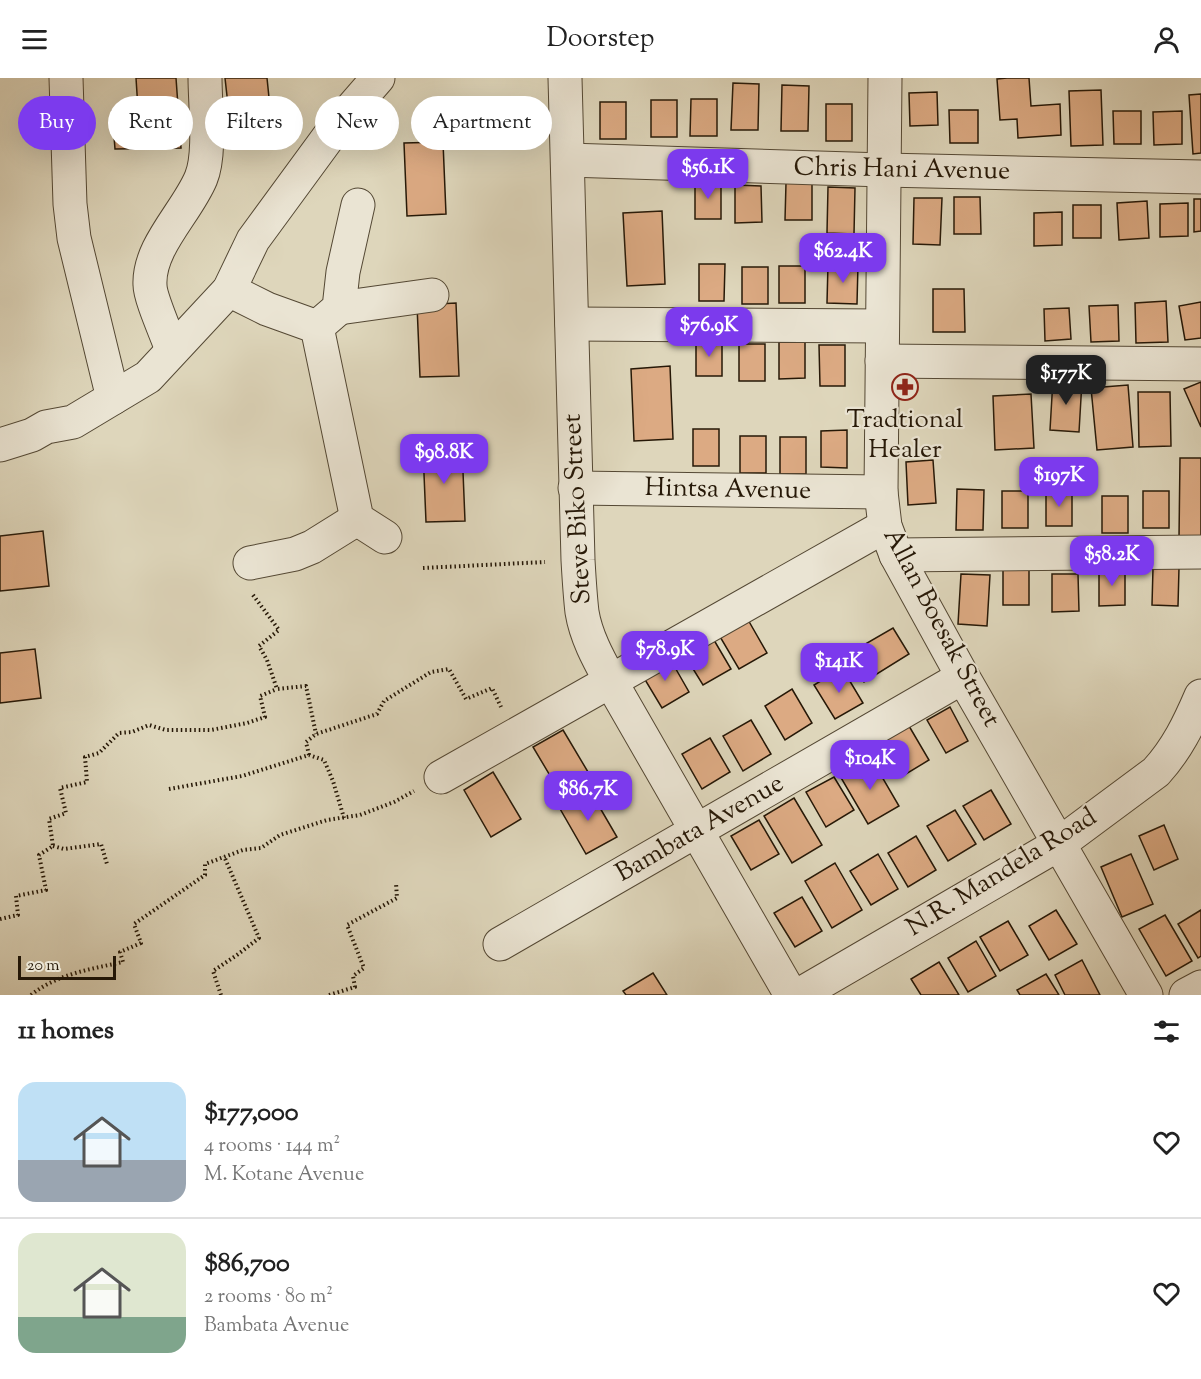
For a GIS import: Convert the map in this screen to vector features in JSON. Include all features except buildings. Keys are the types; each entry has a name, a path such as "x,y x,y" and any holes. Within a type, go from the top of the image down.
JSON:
{"street":[{"path":"66,78 70,204 74,238 113,398"},
{"path":"172,350 149,286 151,269 156,254 201,179 206,148 205,78"},
{"path":"0,445 46,428 73,423 148,377 229,290 252,240 338,124 378,78"},
{"name":"Steve Biko Street","path":"565,78 575,488 582,613 592,646 611,682 791,995"},
{"name":"Allan Boesak Street","path":"885,78 881,492 890,540 963,677 1146,995"},
{"name":"Chris Hani Avenue","path":"568,160 1201,177"},
{"path":"357,519 328,317 343,272 358,205"},
{"path":"229,290 267,309 328,317 432,295"},
{"path":"572,324 882,326"},
{"path":"882,361 1201,364"},
{"name":"Hintsa Avenue","path":"575,488 881,492"},
{"path":"357,519 386,537"},
{"path":"250,563 295,554 323,541 357,519"},
{"path":"441,777 611,682 890,540 1201,552"},
{"name":"Bambata Avenue","path":"500,944 963,677"},
{"name":"N.R. Mandela Road","path":"799,995 1059,844 1156,772 1168,758 1198,711"},
{"path":"1186,995 1201,987"}],"path":[{"path":"423,568 578,560"},
{"path":"250,563 253,594 279,630 259,646 267,660 277,689"},
{"path":"309,755 306,742 316,734 377,714 384,701 431,672 448,669 466,699 492,688 515,734"},
{"path":"52,846 49,819 66,813 60,788 87,782 85,757 99,753 119,733 132,732 149,725 166,730 211,730 247,723 265,717 261,696 277,689 306,686 316,734"},
{"path":"169,789 243,776 309,755 324,760 344,818"},
{"path":"31,995 47,984 75,973 123,962 120,952 141,942 134,924 205,875 205,864 243,850 261,848 280,835 327,820 360,815 394,802 441,777"},
{"path":"0,919 18,915 16,896 46,890 39,855 52,846 64,849 101,844 107,864"},
{"path":"221,995 213,971 259,938 224,856"},
{"path":"329,995 355,987 353,976 364,968 347,925 397,898 396,883"}],"place":[{"name":"Tradtional Healer","path":"905,387"}]}
